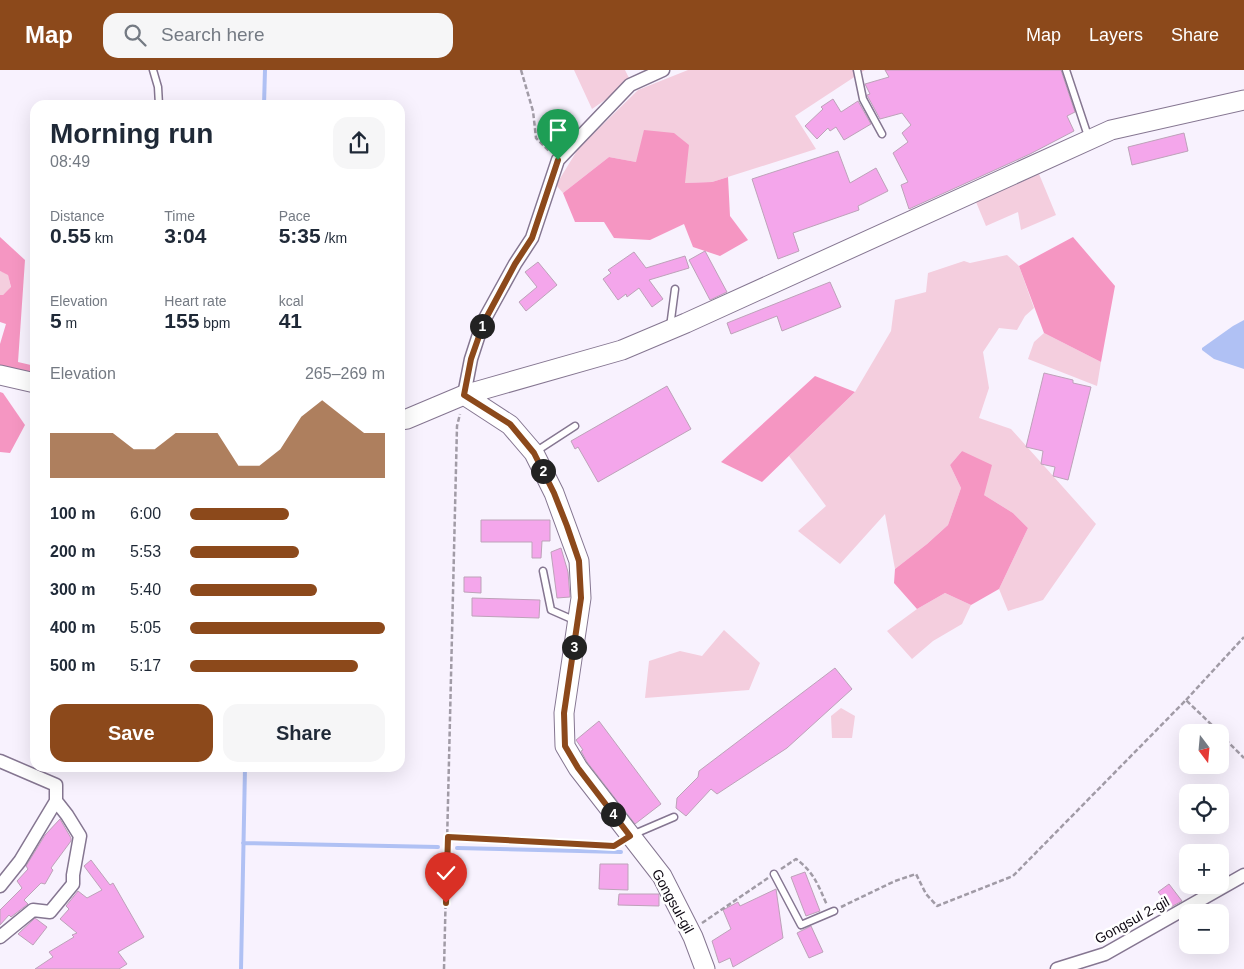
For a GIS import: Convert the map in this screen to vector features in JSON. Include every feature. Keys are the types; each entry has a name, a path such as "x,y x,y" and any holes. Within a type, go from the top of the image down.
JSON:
{"street":[{"path":"464,395 471,359 484,322 515,264 532,238 558,160 630,85 663,70"},
{"path":"405,419 464,395 622,350 1111,130 1244,100"},
{"path":"0,375 30,382"},
{"name":"Gongsul-gil","path":"464,395 510,424 534,453 554,493 579,561 581,598 564,713 565,746 578,768 662,876 690,930 705,969"},
{"path":"0,761 30,769"},
{"path":"0,886 20,861 56,801 56,785 39,772"},
{"path":"0,936 33,910 50,912 73,884 80,836 56,801"},
{"name":"Gongsul 2-gil","path":"1057,969 1105,954 1244,875"}],"lane":[{"path":"153,70 158,87 159,100"},
{"path":"857,70 863,100 882,134"},
{"path":"1066,70 1090,140"},
{"path":"669,330 675,289"},
{"path":"534,453 575,426"},
{"path":"543,571 551,610 577,622"},
{"path":"630,836 674,817"},
{"path":"774,874 801,925 834,911"}],"path":[{"path":"521,70 533,111 536,138 558,160"},
{"path":"444,969 457,426 464,395"},
{"path":"690,930 796,859 816,878 827,907 834,911 895,881 916,874 926,894 937,906 1013,876 1186,700 1244,637"},
{"path":"1186,700 1211,724"},
{"path":"1229,742 1244,758"},
{"path":"448,837 614,846 630,836"}],"shaded area":[{"path":"574,70 625,70 631,82 592,109"},
{"path":"688,70 865,70 795,116 816,149 712,182 685,183 636,162 609,157 563,193 556,185 578,149 638,90"},
{"path":"644,130 674,133 689,145 685,183 712,182 728,177 730,216 748,240 720,256 693,247 684,224 650,240 614,238 604,222 575,222 563,193 609,157 636,162"},
{"path":"1039,174 1056,215 1021,230 1018,212 986,226 976,202"},
{"path":"0,237 25,260 18,362 30,365 30,380 0,371 0,344 6,324 0,322 0,295 3,295 11,287 8,275 0,271"},
{"path":"1073,237 1115,286 1101,362 1044,333 1019,266"},
{"path":"1007,255 1019,266 1034,308 1025,316 1017,330 999,328 983,352 989,388 979,418 1011,429 1096,524 1043,600 1008,611 999,589 1028,528 1013,513 984,495 962,451 950,465 961,488 948,525 895,569 885,514 840,564 798,531 826,506 789,456 855,392 891,331 895,300 926,292 928,273 964,261 970,263"},
{"path":"0,271 8,274 11,288 3,295 0,295"},
{"path":"1044,333 1101,362 1097,386 1028,359 1034,342"},
{"path":"815,376 855,392 762,482 721,462"},
{"path":"0,392 3,393 25,425 10,453 0,452"},
{"path":"962,451 992,465 984,495 1013,513 1028,528 999,589 971,605 945,593 917,609 894,583 895,569 948,525 961,488 950,465"},
{"path":"945,593 971,605 962,624 933,641 912,659 887,631 917,609"},
{"path":"724,630 760,663 749,690 645,698 649,661 680,651 702,656"},
{"path":"841,708 855,716 852,738 832,738 831,716"}],"water":[{"path":"1244,320 1244,369 1214,359 1202,350 1202,348"}],"building":[{"path":"885,70 1061,70 1075,112 1067,116 1074,131 1030,154 909,209 901,185 908,182 893,153 908,142 902,133 911,125 902,113 880,119 867,95 870,94 865,84 889,77"},
{"path":"833,99 841,112 858,101 871,124 844,140 836,127 830,131 828,128 817,139 805,126 823,109 821,107"},
{"path":"1184,133 1188,151 1132,165 1128,147"},
{"path":"838,151 850,183 876,168 888,191 858,206 859,210 793,233 799,251 778,259 752,179"},
{"path":"705,251 727,292 710,300 689,260"},
{"path":"634,252 646,268 685,256 689,268 649,280 663,299 652,307 639,288 627,297 626,294 618,300 603,279 611,273 608,270"},
{"path":"538,262 557,285 526,311 519,302 537,287 525,272"},
{"path":"830,282 841,307 782,331 777,316 731,334 727,323"},
{"path":"1044,373 1073,380 1073,383 1091,387 1068,480 1053,476 1055,467 1041,464 1043,451 1026,447"},
{"path":"667,386 691,429 598,482 578,447 575,449 571,441"},
{"path":"481,520 550,520 550,541 542,541 541,558 532,558 532,542 481,542"},
{"path":"561,548 568,572 570,597 557,598 551,552"},
{"path":"464,577 481,577 481,593 464,592"},
{"path":"472,598 540,600 539,618 472,616"},
{"path":"835,668 852,689 787,748 717,794 711,789 686,816 676,808 677,798 698,777 699,771"},
{"path":"599,721 661,804 635,824 587,762 581,751 583,750 576,740"},
{"path":"60,819 71,841 51,868 53,870 45,884 41,883 24,900 28,904 11,917 9,915 0,925 0,910 22,888 17,881 28,869 26,866 45,835"},
{"path":"91,860 110,885 113,883 144,937 118,952 127,964 119,969 35,969 53,957 49,952 74,937 72,935 77,933 60,919 69,909 66,906 78,891 87,898 102,890 84,866"},
{"path":"600,864 628,864 628,890 599,889"},
{"path":"805,872 820,911 806,916 791,877"},
{"path":"1169,884 1182,901 1171,907 1158,892"},
{"path":"776,889 783,938 733,967 730,958 719,963 712,941 731,929 723,910 738,902 740,906"},
{"path":"619,894 659,894 659,906 618,905"},
{"path":"35,918 47,927 33,945 18,934"},
{"path":"811,926 823,952 809,958 797,933"}],"waterway":[{"path":"264,100 265,70"},
{"path":"241,969 245,772"},
{"path":"243,843 438,847"},
{"path":"457,848 621,852"}],"route":[{"path":"446,903 448,837 614,846 630,836 578,768 565,746 564,713 581,598 579,561 567,526 554,493 534,453 510,424 464,395 471,359 484,322 515,264 532,238 558,160"}]}
